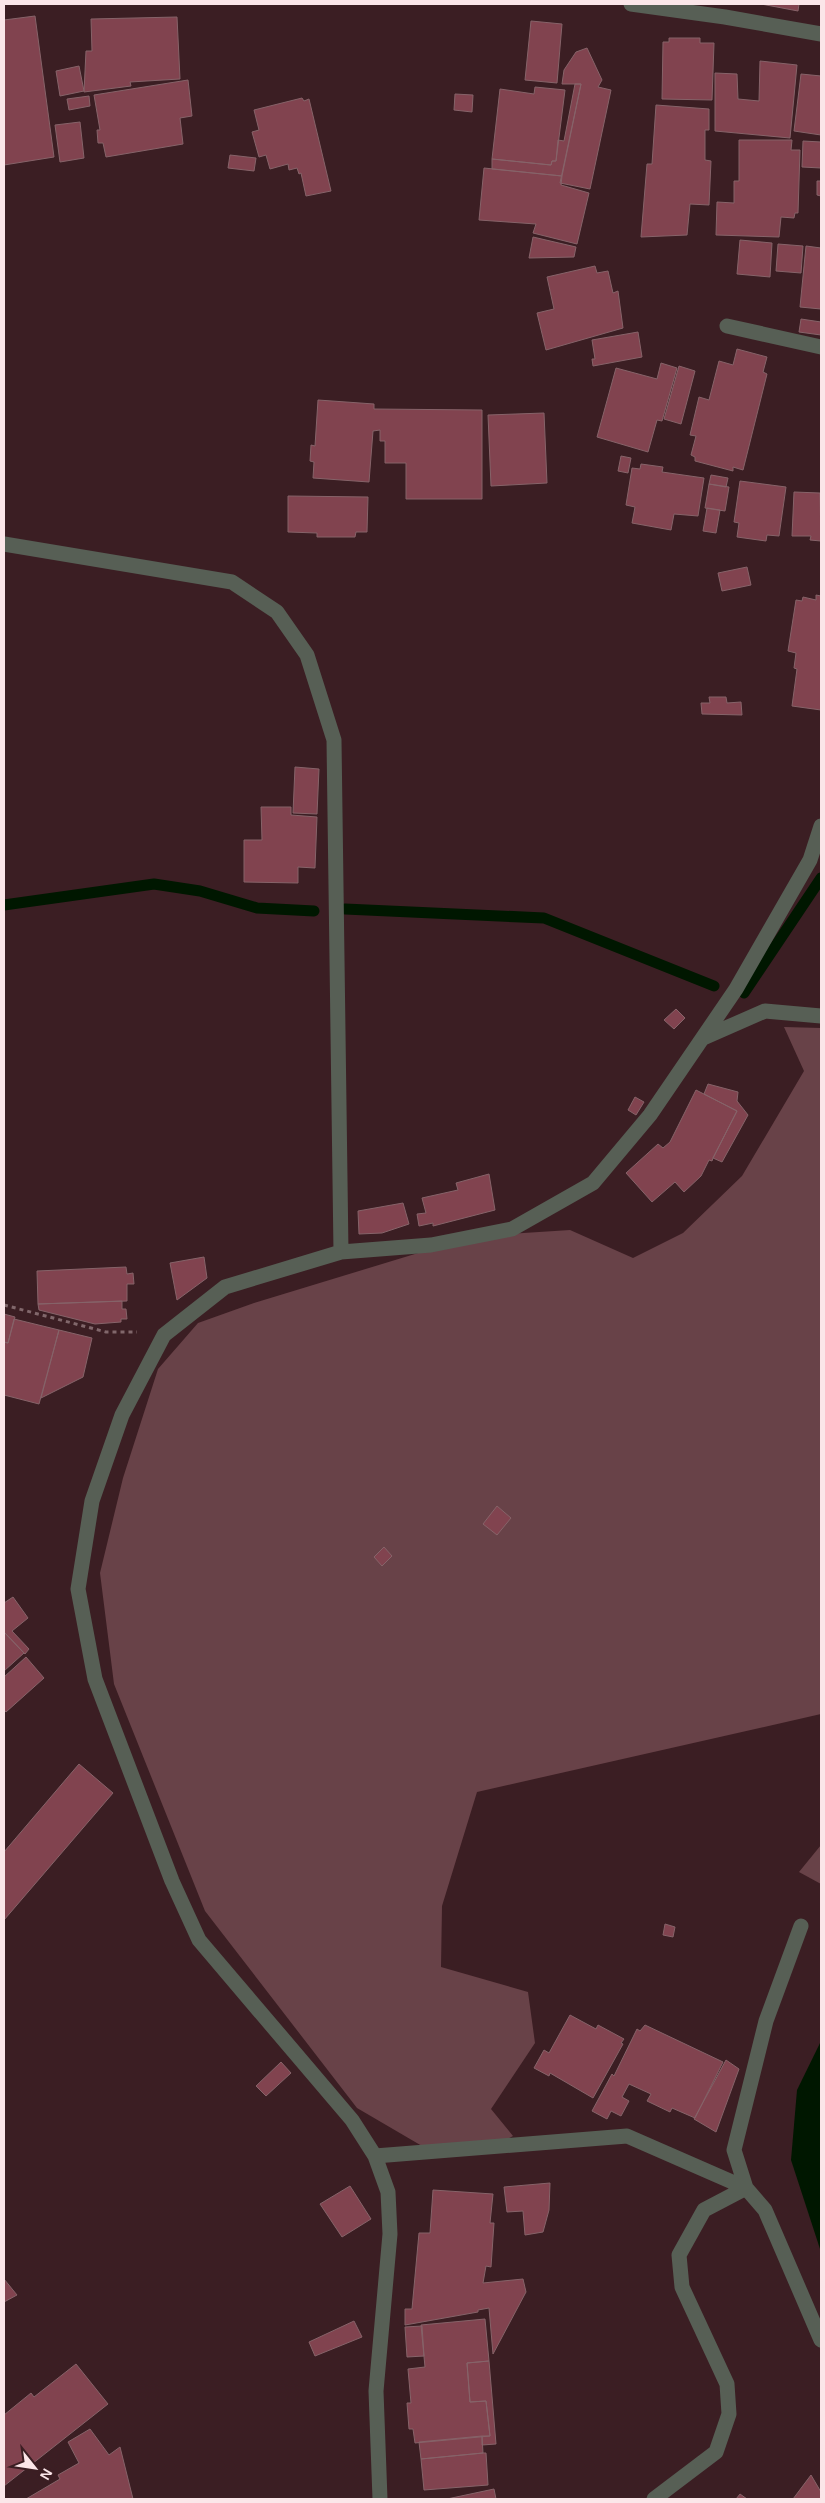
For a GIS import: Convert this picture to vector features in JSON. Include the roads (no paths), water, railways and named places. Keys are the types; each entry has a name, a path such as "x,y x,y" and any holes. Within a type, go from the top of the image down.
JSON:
{"street":[{"path":"630,4 725,17 821,34"},
{"path":"727,326 821,347"},
{"path":"4,544 232,582 277,612 307,655 334,740 341,1252"},
{"path":"380,2499 376,2391 390,2234 388,2192 375,2156 352,2120 199,1940 172,1881 95,1679 78,1589 92,1502 122,1415 164,1335 225,1287 341,1252 431,1245 512,1229 593,1184 650,1114 736,989 816,859 821,826"},
{"path":"703,1038 765,1011 821,1016"},
{"path":"801,1926 766,2021 734,2150 746,2188 765,2210 821,2340"},
{"path":"375,2156 627,2136 746,2188"},
{"path":"654,2499 716,2452 729,2414 727,2384 682,2287 678,2255 704,2210 746,2188"}],"waterway":[{"path":"744,993 821,878"},
{"path":"4,905 154,884 200,891 257,908 314,911"},
{"path":"345,909 544,918 714,986"}]}
